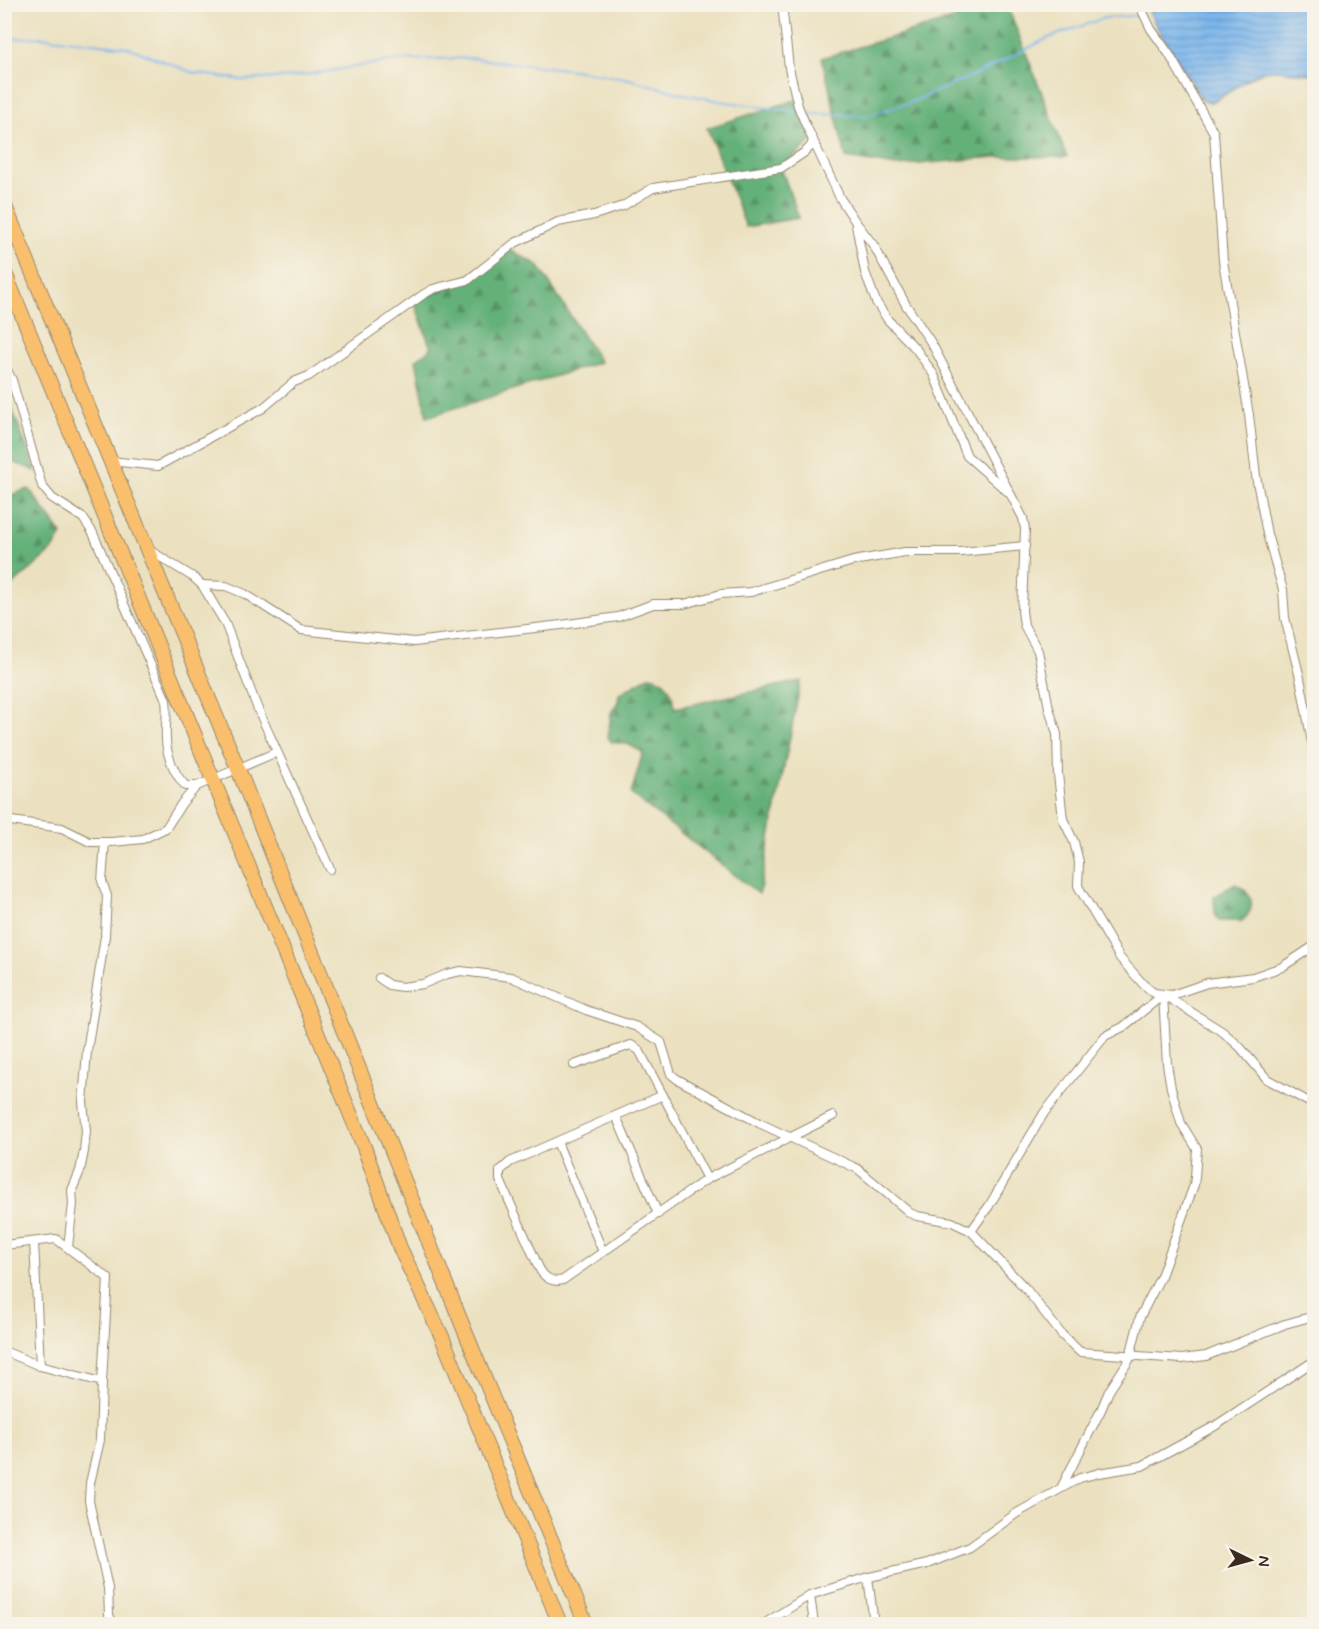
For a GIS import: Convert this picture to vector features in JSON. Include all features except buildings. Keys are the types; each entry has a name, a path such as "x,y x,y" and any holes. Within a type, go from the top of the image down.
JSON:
{"highway":[{"path":"4,204 238,769 586,1624"},
{"path":"4,272 364,1147 400,1248 442,1337 560,1624"}],"street":[{"path":"782,4 785,42 794,93 840,198 874,246 906,305 932,344 1023,518 1025,546 1022,611 1024,625 1038,651 1049,708 1057,734 1058,774 1063,819 1074,842 1079,862 1078,886 1120,958 1154,993 1172,995 1207,983 1253,977 1282,967 1314,946"},
{"path":"1139,4 1151,29 1169,54 1214,133 1223,261 1259,494 1267,534 1283,590 1285,618 1302,688 1314,753"},
{"path":"110,461 158,465 263,408 294,382 315,372 424,294 433,289 468,280 515,243 544,227 570,218 594,215 623,206 653,188 781,168 805,152 813,140"},
{"path":"855,221 865,272 876,302 888,320 916,350 934,375 967,456 1012,495"},
{"path":"4,364 12,380 42,486 51,498 83,518 93,533 165,700 166,742 174,770 180,780 186,786 197,786 277,752"},
{"path":"202,585 226,586 245,594 301,630 414,642 561,625 618,616 653,604 684,604 721,594 751,592 853,561 905,552 961,552 1025,546"},
{"path":"146,548 193,576 202,585 225,623 257,707 330,869"},
{"path":"4,820 62,828 90,842 143,839 166,828 182,802 197,786"},
{"path":"68,1247 73,1185 80,1171 84,1151 86,1131 83,1102 87,1051 105,936 107,896 102,881 105,842"},
{"path":"379,978 389,985 402,987 423,984 460,971 511,976 586,1010 637,1027 661,1042 671,1074 677,1079 790,1138 858,1169 910,1213 952,1222 971,1231 1026,1289 1072,1346 1080,1352 1182,1359 1206,1356 1285,1324 1314,1316"},
{"path":"1163,995 1223,1032 1240,1047 1268,1079 1307,1101 1314,1101"},
{"path":"971,1231 989,1206 1044,1113 1105,1036 1123,1028 1163,995"},
{"path":"1061,1489 1101,1410 1104,1399 1131,1355 1140,1317 1161,1276 1196,1177 1197,1149 1180,1123 1171,1088 1167,1064 1163,995"},
{"path":"574,1065 630,1045 635,1046 707,1179"},
{"path":"663,1095 504,1166 500,1171 500,1180 539,1268 542,1274 549,1279 556,1282 563,1281 707,1179 833,1116"},
{"path":"616,1116 658,1214"},
{"path":"557,1142 603,1252"},
{"path":"4,1245 56,1239 108,1278 100,1440 88,1501 108,1588 109,1615 113,1624"},
{"path":"34,1242 40,1366"},
{"path":"4,1351 40,1366 102,1382"},
{"path":"764,1624 810,1595 868,1577 927,1564 970,1547 1017,1514 1080,1478 1142,1466 1215,1426 1314,1361"},
{"path":"868,1577 874,1624"},
{"path":"810,1595 814,1624"}],"green space":[{"path":"1000,5 1007,5 1067,157 995,157 897,166 846,158 822,58"},
{"path":"796,100 813,140 781,168 799,218 746,227 707,128"},
{"path":"508,249 538,265 600,362 427,417 416,360 431,348 414,301 459,283"},
{"path":"5,391 36,471 5,459"},
{"path":"29,489 62,534 52,551 8,589 4,584 5,497"},
{"path":"649,676 660,679 668,686 675,708 801,681 759,894 631,794 643,752 627,744 612,742 608,738 611,713 618,702 619,694"},
{"path":"1235,884 1246,891 1249,896 1250,910 1242,921 1219,921 1215,914 1214,897"}],"water":[{"path":"1146,5 1314,5 1314,74 1268,70 1248,79 1209,103 1202,100 1156,26"}],"waterway":[{"path":"805,114 870,115 914,101 977,74 1048,38 1104,18 1143,15"},
{"path":"4,39 41,37 127,47 194,73 243,80 292,77 397,60 470,58 625,78 679,93 797,112"}]}
